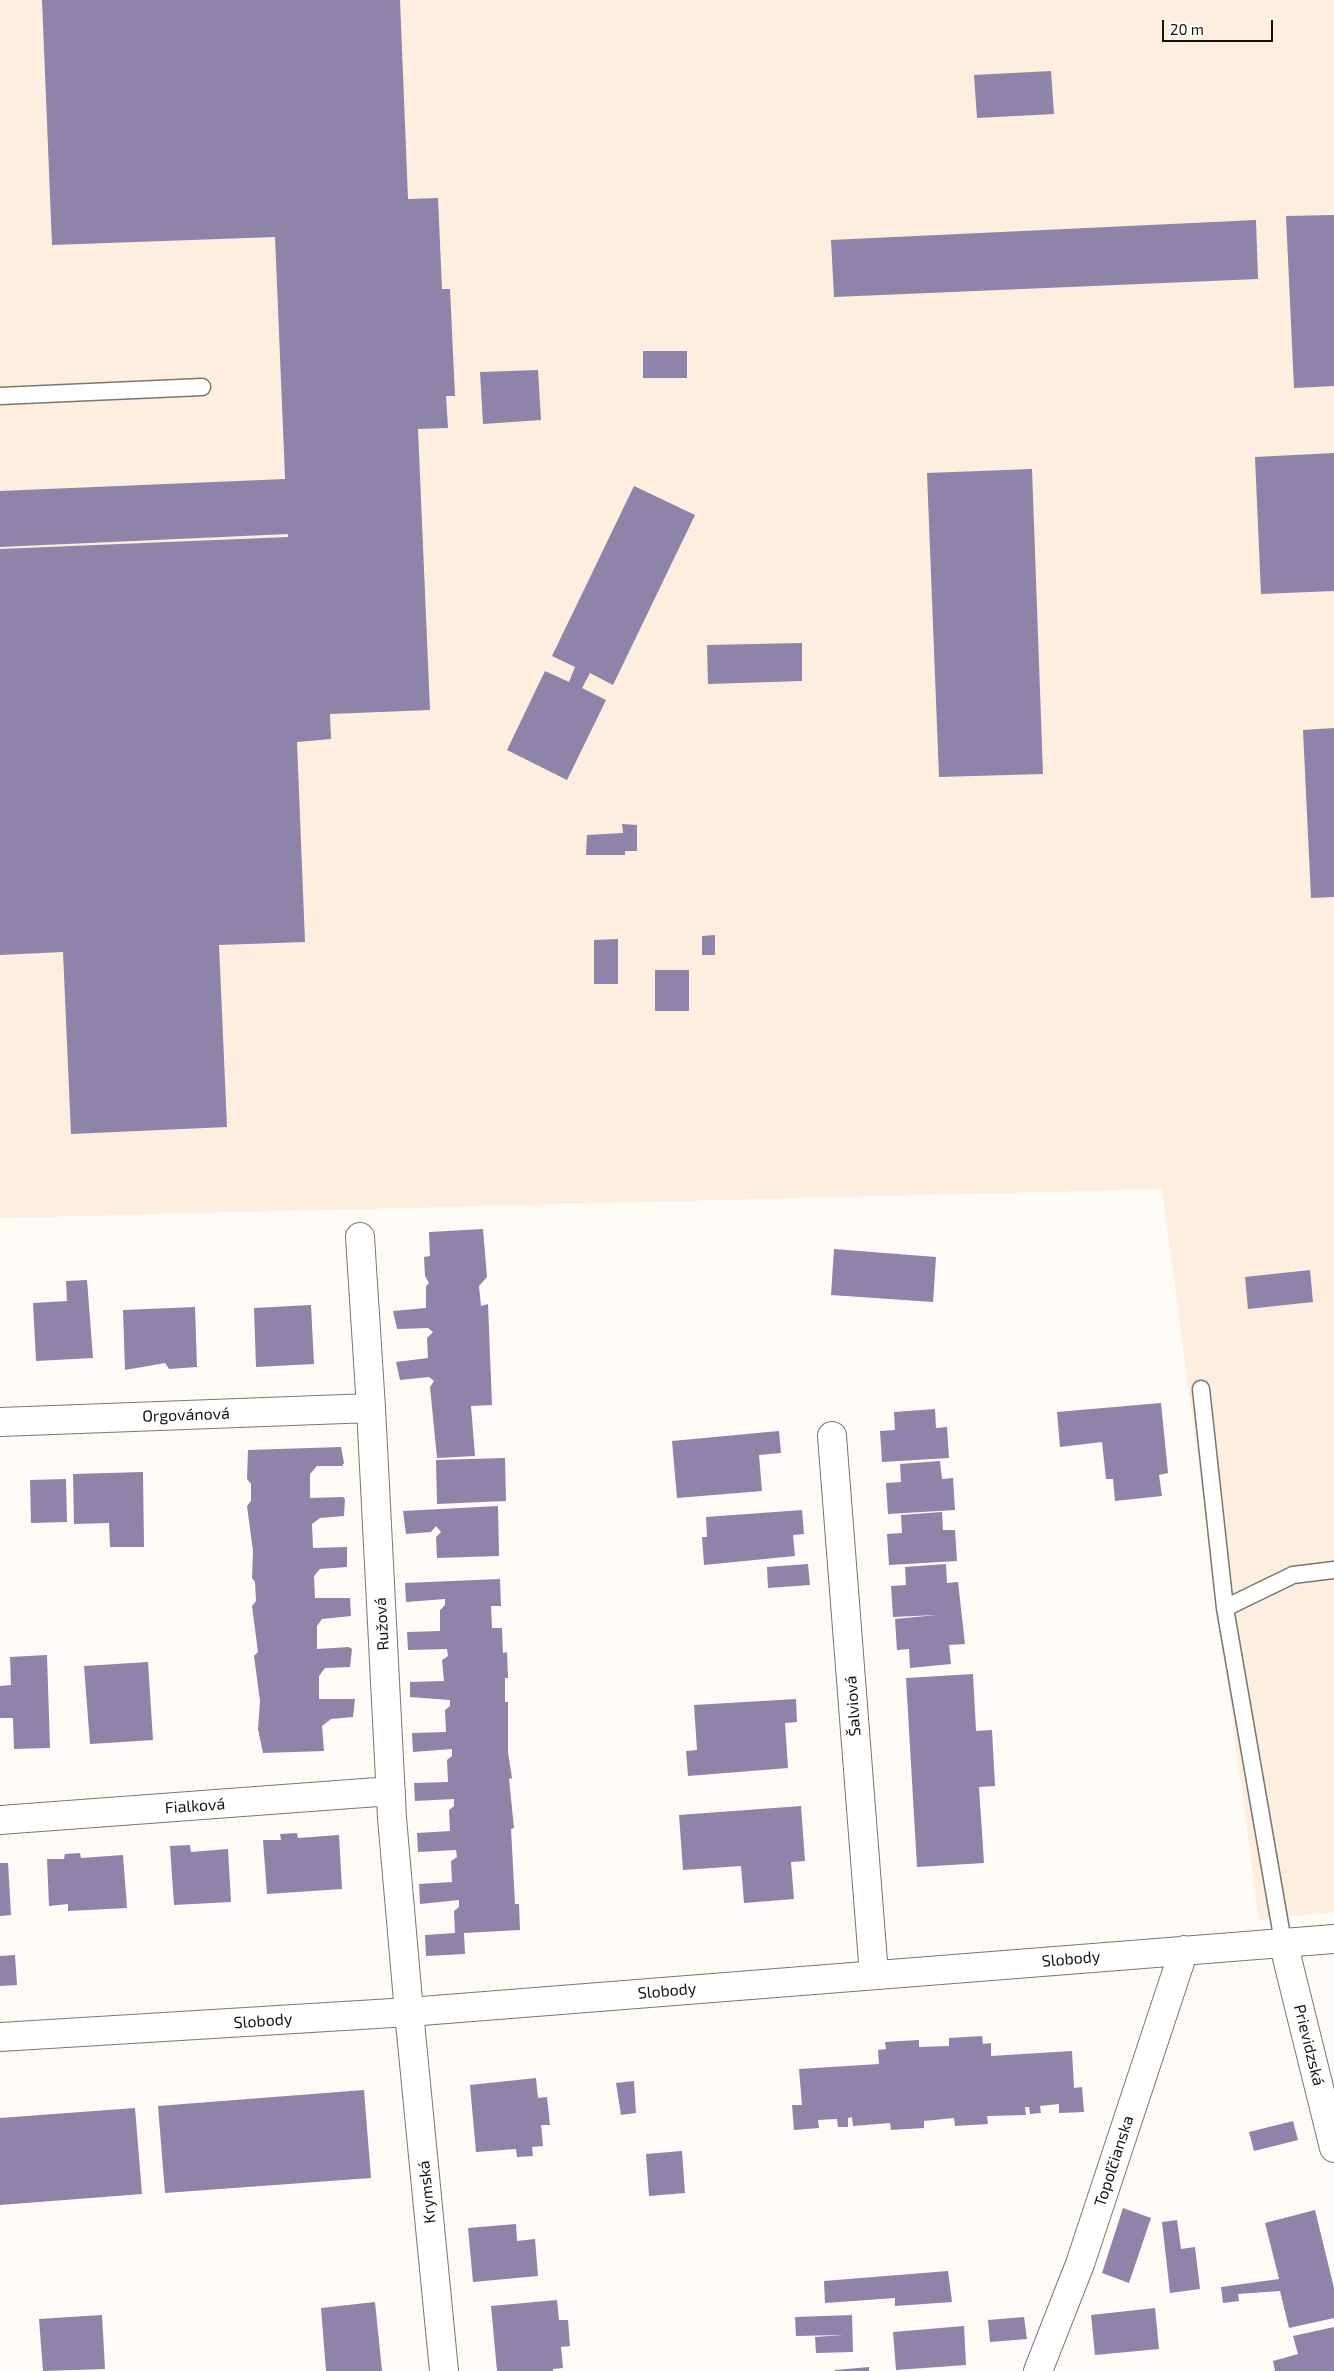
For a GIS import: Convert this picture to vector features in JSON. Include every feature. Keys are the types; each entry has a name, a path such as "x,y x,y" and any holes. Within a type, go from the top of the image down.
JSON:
{"street":[{"name":"Ružová","path":"360,1237 391,1791 409,2012"},
{"name":"Orgovánová","path":"0,1422 371,1408"},
{"name":"Šalviová","path":"832,1436 874,1975"},
{"name":"Fialková","path":"0,1820 391,1791"},
{"name":"Slobody","path":"0,2037 409,2012 1334,1939"},
{"name":"Prievidzská","path":"1284,1942 1334,2148"},
{"name":"Topoľčianska","path":"1038,2371 1080,2264 1184,1950"},
{"name":"Krymská","path":"409,2012 444,2371"}],"lane":[{"path":"0,396 202,387"},
{"path":"1201,1389 1225,1608 1284,1942"},
{"path":"1225,1608 1293,1575 1334,1570"}],"shaded area":[{"path":"0,0 1334,0 1334,1912 1259,1920 1162,1189 0,1218"}],"building":[{"path":"42,0 400,0 408,199 438,198 442,289 450,289 455,396 446,396 448,428 418,429 430,710 330,714 331,739 297,742 305,942 219,945 227,1127 71,1134 63,952 0,955 0,549 288,537 288,534 0,547 0,491 285,479 275,237 52,245"},
{"path":"1051,71 1054,114 977,118 974,75"},
{"path":"1334,215 1334,386 1294,388 1286,216"},
{"path":"1256,220 1258,279 834,297 831,240"},
{"path":"643,351 687,351 687,378 643,378"},
{"path":"538,370 541,420 483,424 480,372"},
{"path":"1334,453 1334,591 1261,594 1255,457"},
{"path":"1032,469 1043,774 939,777 927,473"},
{"path":"634,486 695,515 613,685 590,673 582,688 606,700 567,780 507,750 545,671 569,682 575,667 552,656"},
{"path":"802,643 802,681 708,684 707,645"},
{"path":"1334,728 1334,897 1311,898 1303,730"},
{"path":"622,824 637,825 637,851 625,851 625,855 586,855 587,835 623,833"},
{"path":"715,935 715,955 702,955 702,936"},
{"path":"618,939 618,984 594,984 594,940"},
{"path":"655,970 689,970 689,1011 655,1011"},
{"path":"483,1229 487,1277 479,1286 481,1306 488,1304 492,1405 471,1406 475,1456 437,1458 430,1387 434,1381 429,1377 400,1380 396,1362 428,1358 427,1338 433,1332 428,1328 397,1329 393,1311 426,1308 426,1286 429,1283 425,1276 424,1257 430,1256 429,1232"},
{"path":"834,1249 936,1257 933,1302 831,1295"},
{"path":"1310,1270 1313,1302 1248,1309 1245,1277"},
{"path":"87,1280 93,1358 36,1361 33,1303 67,1301 66,1281"},
{"path":"311,1305 314,1364 256,1367 254,1308"},
{"path":"195,1307 197,1367 169,1369 165,1363 125,1370 123,1310"},
{"path":"1161,1403 1168,1473 1159,1475 1162,1496 1115,1501 1113,1479 1106,1479 1102,1442 1060,1447 1057,1412"},
{"path":"935,1409 936,1428 947,1427 949,1458 882,1462 880,1431 895,1430 894,1412"},
{"path":"779,1431 781,1453 759,1455 762,1491 677,1498 672,1441"},
{"path":"341,1447 344,1463 342,1466 317,1466 310,1474 310,1498 343,1497 345,1499 344,1516 320,1518 312,1524 313,1548 347,1547 347,1567 320,1569 314,1576 315,1598 350,1598 351,1616 322,1619 317,1626 317,1649 349,1647 352,1649 350,1667 325,1668 319,1676 319,1699 355,1699 353,1717 331,1719 322,1726 324,1751 263,1753 258,1729 260,1701 254,1656 258,1652 252,1606 256,1601 255,1582 252,1578 253,1551 247,1506 251,1501 251,1484 247,1479 248,1450"},
{"path":"505,1458 506,1501 437,1504 436,1460"},
{"path":"940,1461 942,1479 953,1478 955,1510 888,1514 886,1483 901,1482 900,1464"},
{"path":"143,1472 144,1547 110,1547 109,1523 74,1524 73,1474"},
{"path":"66,1479 67,1522 31,1523 30,1480"},
{"path":"498,1506 499,1556 437,1558 436,1537 441,1532 436,1526 431,1532 406,1534 403,1511"},
{"path":"802,1510 804,1534 793,1535 795,1556 704,1565 702,1537 707,1537 706,1517"},
{"path":"942,1512 943,1530 955,1530 957,1561 889,1565 887,1534 902,1533 901,1515"},
{"path":"808,1564 810,1585 768,1588 767,1567"},
{"path":"946,1564 947,1583 958,1582 965,1644 949,1645 951,1664 910,1668 909,1649 897,1650 895,1619 936,1615 893,1617 891,1586 906,1585 905,1567"},
{"path":"500,1579 501,1606 491,1606 492,1628 502,1628 503,1653 507,1652 508,1678 505,1678 505,1702 508,1702 508,1752 512,1778 509,1779 514,1828 511,1829 515,1904 519,1904 520,1930 464,1933 465,1954 426,1956 425,1935 455,1933 454,1911 459,1907 459,1900 420,1904 419,1884 452,1882 451,1861 457,1857 456,1850 418,1852 417,1833 450,1831 449,1810 454,1806 454,1799 415,1801 414,1783 448,1782 447,1760 452,1756 452,1749 413,1752 412,1733 446,1732 445,1710 450,1706 450,1700 410,1697 410,1682 444,1681 442,1660 448,1656 447,1649 408,1650 407,1632 440,1631 440,1610 445,1605 445,1599 406,1602 405,1583"},
{"path":"47,1655 50,1748 14,1749 13,1718 0,1718 0,1686 11,1685 10,1657"},
{"path":"148,1662 153,1740 90,1744 84,1666"},
{"path":"973,1674 976,1731 992,1730 995,1786 979,1787 984,1863 917,1867 906,1678"},
{"path":"796,1699 797,1722 785,1723 788,1768 688,1776 686,1751 697,1750 694,1705"},
{"path":"801,1806 805,1861 791,1862 794,1899 744,1903 741,1866 683,1870 679,1815"},
{"path":"297,1833 298,1838 339,1835 342,1889 267,1894 263,1840 281,1840 280,1834"},
{"path":"190,1845 191,1852 228,1849 231,1902 174,1905 170,1846"},
{"path":"80,1853 81,1858 123,1855 127,1908 68,1911 68,1904 49,1906 47,1859 64,1859 65,1854"},
{"path":"0,1863 8,1863 11,1915 0,1916"},
{"path":"15,1955 17,1985 0,1986 0,1956"},
{"path":"982,2036 983,2044 991,2043 991,2056 1072,2051 1074,2088 1082,2087 1084,2112 1059,2113 1059,2104 1040,2106 1041,2113 1030,2114 1029,2107 1025,2107 1026,2115 987,2116 988,2124 955,2126 954,2118 924,2121 924,2128 891,2130 890,2123 853,2126 852,2117 848,2118 848,2127 838,2127 837,2119 818,2120 819,2128 794,2130 792,2105 802,2105 799,2069 879,2064 878,2050 886,2049 885,2042 919,2040 919,2047 949,2046 949,2038"},
{"path":"536,2078 538,2098 547,2097 550,2125 541,2125 543,2146 532,2147 533,2156 517,2157 516,2149 476,2152 470,2085"},
{"path":"634,2081 636,2113 621,2115 616,2083"},
{"path":"364,2090 371,2178 165,2193 158,2106"},
{"path":"135,2108 142,2194 0,2205 0,2118"},
{"path":"1293,2121 1298,2140 1254,2151 1249,2132"},
{"path":"682,2151 685,2193 649,2196 646,2154"},
{"path":"1123,2208 1151,2218 1129,2283 1102,2273"},
{"path":"1315,2210 1334,2288 1334,2318 1289,2328 1280,2291 1238,2294 1239,2301 1223,2303 1221,2287 1279,2279 1265,2223"},
{"path":"1177,2220 1181,2249 1195,2247 1200,2289 1170,2293 1162,2222"},
{"path":"516,2224 517,2241 535,2239 538,2276 473,2282 468,2228"},
{"path":"948,2271 952,2302 895,2306 895,2298 825,2303 824,2281"},
{"path":"557,2300 559,2320 568,2320 570,2346 561,2347 563,2368 553,2369 553,2371 497,2371 491,2306"},
{"path":"375,2302 382,2371 326,2371 321,2308"},
{"path":"1155,2308 1159,2349 1095,2355 1091,2315"},
{"path":"102,2315 105,2369 43,2371 39,2319"},
{"path":"852,2315 853,2352 816,2353 815,2337 843,2335 796,2336 795,2317"},
{"path":"1024,2317 1027,2339 990,2342 988,2320"},
{"path":"964,2326 966,2365 896,2370 893,2332"},
{"path":"1334,2327 1334,2371 1275,2371 1273,2361 1298,2354 1293,2336"},
{"path":"869,2367 869,2371 835,2371 835,2370"}]}
